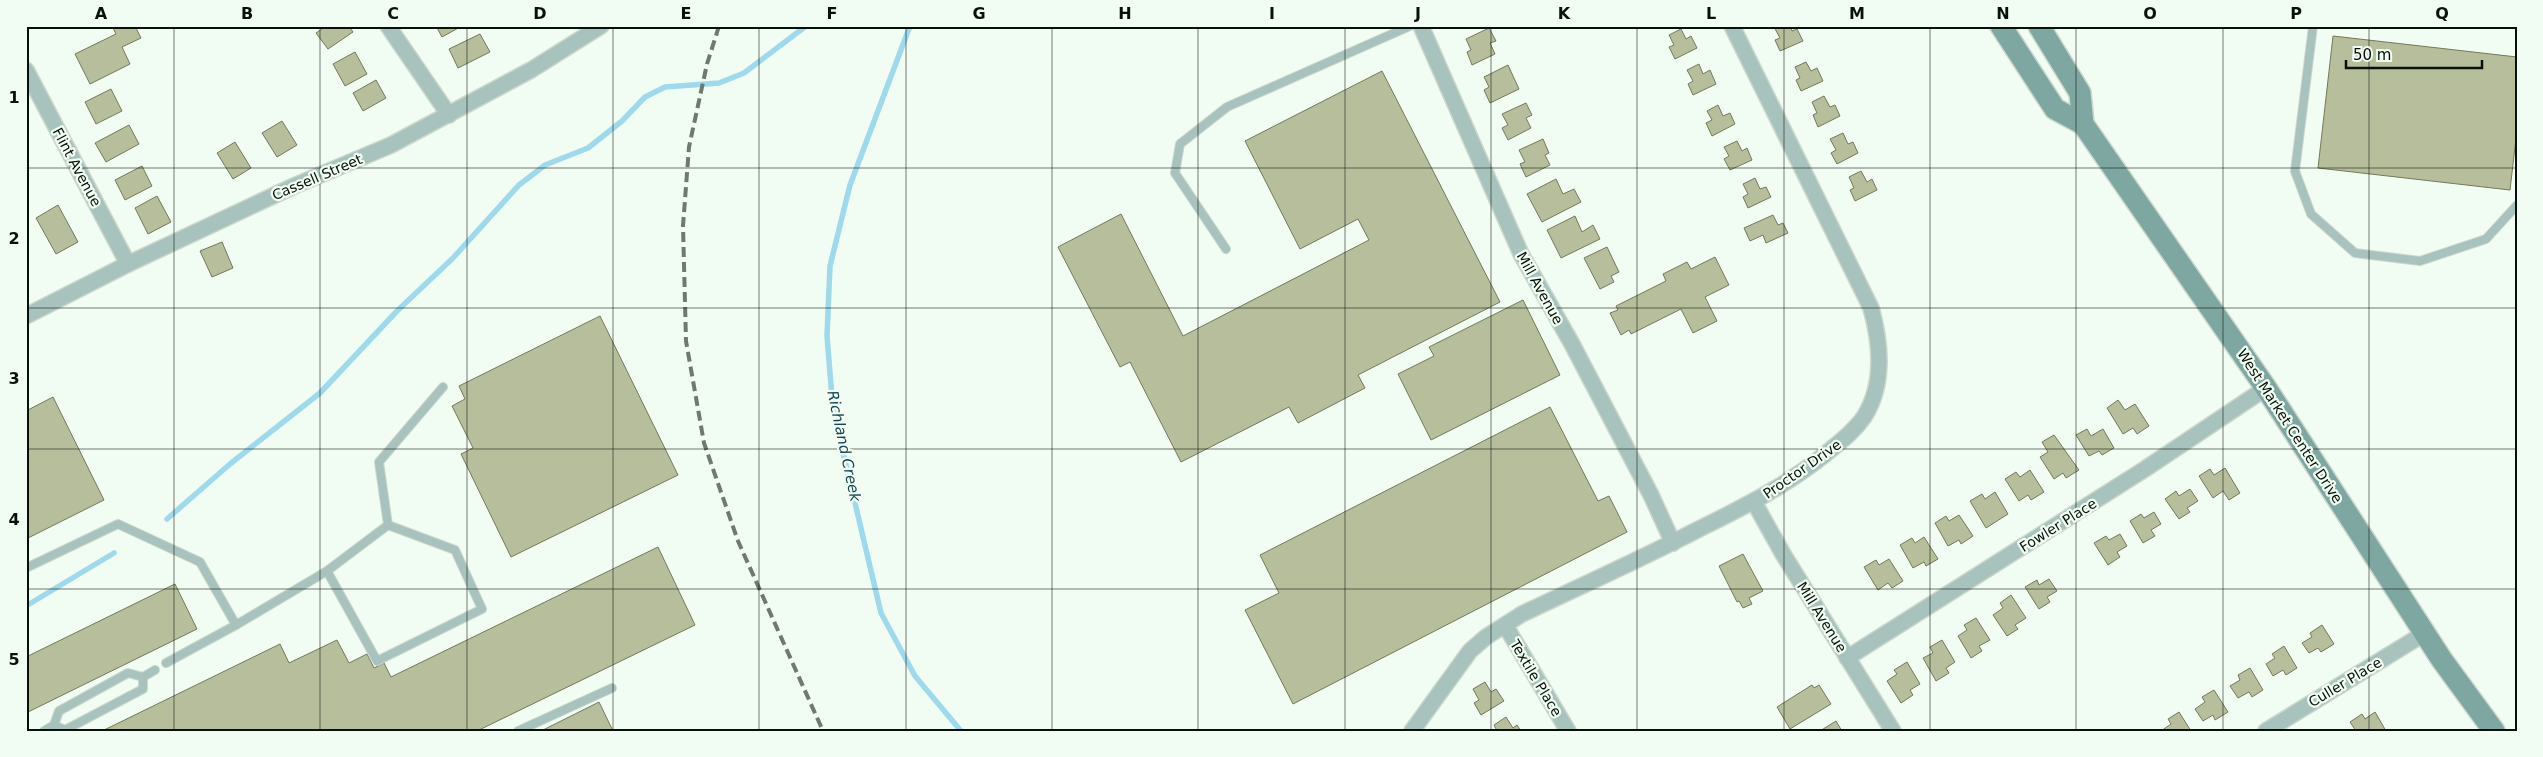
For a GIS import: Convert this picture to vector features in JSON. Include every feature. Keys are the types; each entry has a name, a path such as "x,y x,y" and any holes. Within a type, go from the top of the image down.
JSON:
{"main road":[{"name":"West Market Center Drive","path":"2001,26 2055,109 2083,124 2266,388 2425,633 2494,731"},
{"name":"West Market Center Drive","path":"2040,26 2080,93 2083,124"}],"street":[{"path":"388,26 449,115"},
{"name":"Cassell Street","path":"26,316 128,264 294,186 391,145 531,70 601,26"},
{"name":"Mill Avenue","path":"1421,26 1521,254 1638,470 1673,543"},
{"name":"Proctor Drive","path":"1412,731 1470,651 1505,625 1522,614 1673,543 1754,502 1809,467 1850,435 1864,417 1874,397 1881,360 1877,329 1871,308 1732,26"},
{"name":"Flint Avenue","path":"26,70 128,264"},
{"name":"Fowler Place","path":"1847,658 2145,469 2266,388"},
{"name":"Mill Avenue","path":"1754,502 1783,554 1893,731"},
{"name":"Textile Place","path":"1505,625 1568,731"},
{"name":"Culler Place","path":"2266,731 2425,633"}],"lane":[{"path":"1226,249 1175,173 1180,144 1227,107 1410,26"},
{"path":"2312,26 2295,171 2310,214 2355,253 2420,261 2486,239 2517,205"},
{"path":"388,525 379,462 443,386"},
{"path":"26,568 118,524 200,562 236,625"},
{"path":"166,663 327,572 388,525"},
{"path":"327,572 378,661 482,609 455,550 388,525"},
{"path":"44,731 54,725 59,711 128,673 143,677 155,670"},
{"path":"54,725 65,730 142,689 143,677"},
{"path":"518,731 612,688"}],"building":[{"path":"112,26 135,26 141,38 122,47 130,64 90,84 75,54 116,34"},
{"path":"326,26 349,26 353,32 328,49 316,33"},
{"path":"436,26 462,26 442,37"},
{"path":"1790,26 1792,31 1797,29 1803,41 1780,51 1775,40 1780,38 1774,27"},
{"path":"1489,28 1496,41 1490,43 1495,54 1472,65 1467,52 1471,50 1466,39"},
{"path":"1681,29 1686,39 1691,36 1697,48 1675,59 1669,47 1674,45 1669,35"},
{"path":"480,34 490,52 458,68 449,49"},
{"path":"2333,36 2517,57 2517,130 2510,190 2318,168"},
{"path":"355,52 367,74 345,86 333,64"},
{"path":"1806,62 1811,71 1817,68 1823,81 1801,91 1796,80 1800,78 1795,67"},
{"path":"1699,64 1703,74 1710,70 1716,84 1693,95 1688,84 1693,81 1687,70"},
{"path":"1508,65 1519,89 1490,103 1484,90 1489,87 1484,77"},
{"path":"1382,71 1500,302 1358,375 1365,388 1298,423 1289,407 1181,462 1130,362 1120,367 1058,247 1121,214 1183,336 1369,240 1358,219 1300,249 1245,141"},
{"path":"376,80 386,98 363,111 353,93"},
{"path":"111,89 122,111 96,124 85,102"},
{"path":"1824,96 1830,107 1835,105 1840,116 1818,127 1813,115 1817,113 1812,102"},
{"path":"1526,103 1532,115 1526,118 1531,128 1508,140 1502,128 1508,125 1502,114"},
{"path":"1718,105 1723,116 1730,113 1735,124 1712,136 1706,123 1712,120 1707,111"},
{"path":"282,121 297,145 277,157 262,133"},
{"path":"129,125 139,144 106,162 95,143"},
{"path":"1843,133 1848,144 1853,142 1858,153 1837,164 1831,153 1836,150 1830,139"},
{"path":"1543,139 1549,153 1545,155 1550,165 1526,177 1520,164 1525,162 1519,150"},
{"path":"1737,141 1742,151 1747,148 1752,160 1730,170 1724,159 1729,156 1724,147"},
{"path":"235,142 251,168 233,179 217,153"},
{"path":"142,166 152,186 125,200 115,180"},
{"path":"1861,171 1867,182 1872,179 1877,190 1855,201 1850,190 1854,188 1849,177"},
{"path":"1755,178 1760,189 1766,187 1771,197 1748,208 1743,197 1748,194 1743,184"},
{"path":"1556,179 1563,194 1574,189 1581,202 1542,222 1527,194"},
{"path":"157,196 171,222 148,234 135,208"},
{"path":"58,205 78,242 56,254 36,218"},
{"path":"1773,215 1778,225 1783,223 1788,233 1766,243 1763,235 1750,241 1744,228"},
{"path":"1575,216 1582,232 1593,225 1600,239 1561,258 1547,230"},
{"path":"222,242 233,268 212,277 200,251"},
{"path":"1607,247 1619,272 1611,276 1614,282 1600,289 1584,258"},
{"path":"1715,257 1729,285 1705,297 1717,321 1693,333 1681,309 1631,334 1629,330 1621,335 1610,313 1618,310 1616,306 1666,281 1663,274 1687,262 1691,269"},
{"path":"1523,300 1560,375 1431,440 1398,374 1434,356 1429,347"},
{"path":"600,316 678,475 511,557 461,454 473,448 452,406 465,399 459,386"},
{"path":"53,397 104,500 26,539 26,411"},
{"path":"2118,400 2125,410 2135,404 2149,426 2137,434 2133,428 2123,434 2107,408"},
{"path":"1550,407 1598,501 1609,496 1627,532 1293,704 1245,610 1279,593 1260,555"},
{"path":"2087,429 2091,436 2103,429 2114,448 2102,455 2099,451 2089,456 2076,435"},
{"path":"2054,435 2079,470 2066,478 2063,473 2054,479 2040,457 2048,452 2042,442"},
{"path":"2225,468 2240,493 2229,500 2223,491 2213,498 2199,476 2210,469 2214,475"},
{"path":"2030,470 2044,492 2031,500 2028,495 2019,501 2005,479 2016,472 2020,477"},
{"path":"2190,489 2198,501 2187,508 2190,512 2179,519 2165,499 2176,491 2179,496"},
{"path":"1995,492 2008,514 1986,528 1970,501 1982,494 1985,499"},
{"path":"2154,512 2161,524 2151,530 2155,536 2143,543 2130,521 2141,514 2144,518"},
{"path":"1959,515 1973,536 1961,544 1959,540 1948,546 1935,523 1946,516 1949,521"},
{"path":"2120,534 2127,546 2117,552 2120,557 2108,565 2094,543 2106,536 2109,540"},
{"path":"1924,537 1938,559 1926,566 1924,562 1913,568 1900,545 1912,538 1915,543"},
{"path":"658,547 695,625 477,731 102,731 280,644 289,663 337,640 349,663 367,654 374,668 384,663 391,677"},
{"path":"1743,554 1763,591 1749,598 1752,604 1743,608 1739,601 1737,602 1719,566"},
{"path":"1889,559 1903,581 1892,588 1888,583 1878,590 1864,567 1876,560 1879,565"},
{"path":"2049,579 2057,591 2047,597 2050,602 2039,609 2025,587 2037,580 2039,585"},
{"path":"175,584 197,629 26,713 26,657"},
{"path":"2011,595 2026,618 2015,625 2018,629 2007,636 1993,615 2003,608 2000,603"},
{"path":"1976,618 1990,640 1979,646 1982,651 1971,658 1958,636 1967,630 1964,625"},
{"path":"2322,625 2334,644 2321,652 2318,648 2309,653 2302,643 2312,637 2310,633"},
{"path":"1942,640 1955,662 1946,668 1949,673 1936,681 1923,658 1933,653 1930,647"},
{"path":"2284,646 2297,668 2286,675 2283,670 2273,676 2266,664 2275,658 2272,654"},
{"path":"1907,662 1920,684 1910,690 1913,695 1901,703 1887,681 1897,674 1894,670"},
{"path":"2250,668 2263,690 2252,697 2249,692 2238,698 2230,686 2240,680 2238,675"},
{"path":"1485,682 1491,692 1496,689 1504,701 1481,715 1474,703 1479,700 1473,689"},
{"path":"1812,685 1814,688 1819,685 1831,704 1790,729 1777,707"},
{"path":"2214,690 2228,712 2215,720 2213,715 2203,721 2195,709 2205,702 2202,697"},
{"path":"599,702 613,731 541,731"},
{"path":"2179,712 2191,731 2161,731 2171,724 2168,719"},
{"path":"2375,712 2386,731 2356,731 2350,722 2362,714 2365,719"},
{"path":"1506,717 1513,728 1517,725 1521,731 1497,731 1494,725"},
{"path":"1836,721 1842,731 1820,731"}],"waterway":[{"path":"167,519 230,464 320,393 397,311 453,258 519,185 545,165 588,148 622,121 645,97 665,87 719,83 744,73 806,26"},
{"name":"Richland Creek","path":"910,26 850,185 830,266 827,336 833,410 881,613 915,676 961,731"},
{"path":"26,606 114,553"}],"railway":[{"path":"719,26 707,64 689,147 683,226 686,341 704,443 738,541 823,731"}]}
